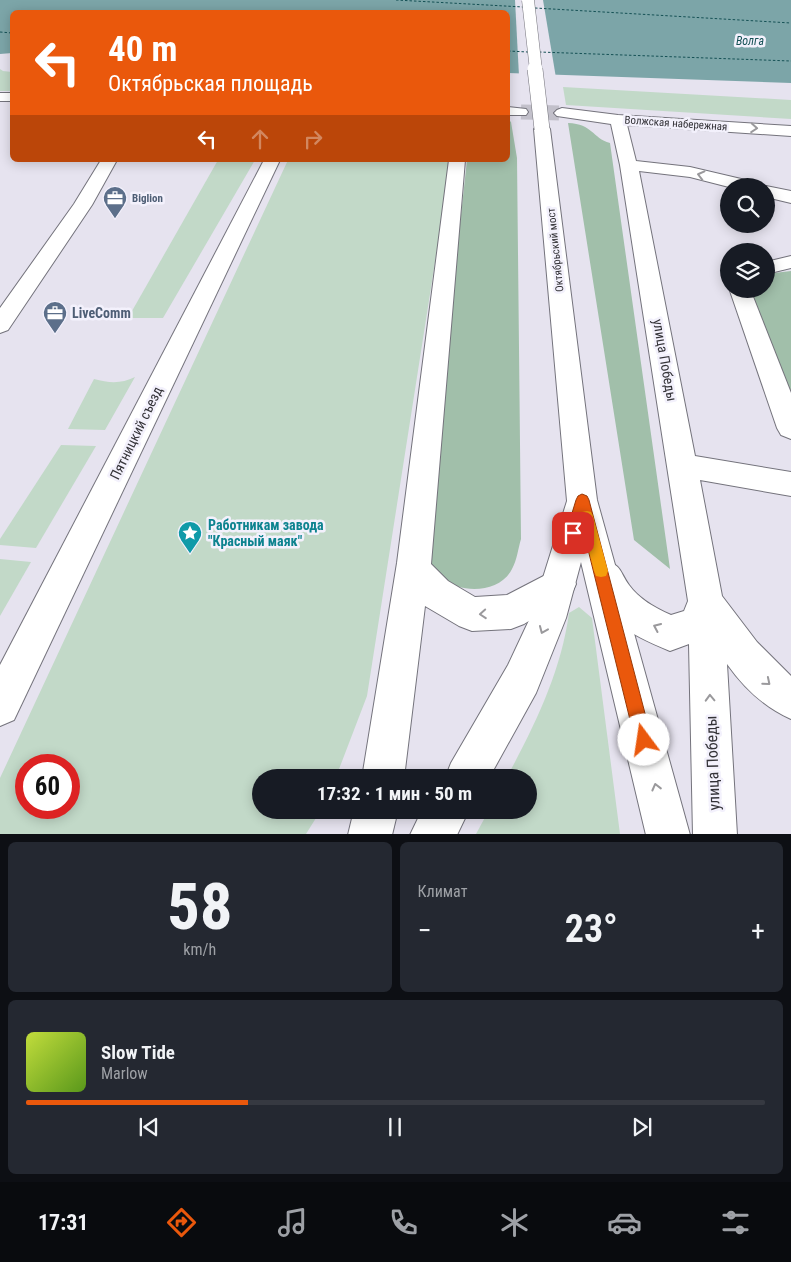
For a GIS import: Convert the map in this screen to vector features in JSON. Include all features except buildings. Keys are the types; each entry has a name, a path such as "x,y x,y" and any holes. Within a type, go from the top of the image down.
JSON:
{"street":[{"name":"Октябрьский мост","path":"528,0 582,500"},
{"name":"Волжская набережная","path":"562,113 618,120 791,131"},
{"name":"улица Победы","path":"618,120 629,165 684,466 706,602 715,834"},
{"path":"0,325 83,205 108,162"},
{"name":"Пятницкий съезд","path":"0,706 271,162"},
{"path":"384,769 413,569 457,162"},
{"path":"629,165 690,172 720,179"},
{"path":"775,193 791,197"},
{"path":"775,266 791,262"},
{"path":"742,298 791,428"},
{"path":"684,466 791,484"},
{"path":"582,500 668,834"},
{"path":"471,769 522,679 548,618 582,500"},
{"path":"413,569 436,593 472,614 511,612 559,584"},
{"path":"600,569 617,598 640,619 670,633 696,624 706,602 759,676 778,692 791,699"},
{"path":"370,834 374,819"},
{"path":"432,834 441,819"}],"shaded area":[{"path":"0,69 10,72 10,91 0,91"},
{"path":"563,87 791,100 791,119 566,105"},
{"path":"510,121 517,158 521,539 515,562 506,577 499,583 480,589 460,587 443,579 435,571 424,554 467,162 510,162"},
{"path":"568,123 588,128 599,138 610,143 670,569 634,540"},
{"path":"217,162 254,162 163,318 128,318"},
{"path":"287,162 451,162 367,696 339,769 252,769 252,819 315,819 306,834 0,834 0,778"},
{"path":"791,271 791,392 753,298 775,298 775,273"},
{"path":"135,377 105,430 68,429 94,379 115,382"},
{"path":"61,445 96,446 36,548 0,545 0,539"},
{"path":"0,559 31,562 0,616"},
{"path":"579,607 592,618 620,834 476,834 484,819 537,819 537,769 511,769 546,698 560,656 569,613"}],"water":[{"name":"Волга","path":"0,0 791,0 791,83 510,73 510,10 10,10 10,53 0,54"}],"pier":[{"path":"515,0 543,0 556,78 519,76"}],"ferry route":[{"path":"396,0 523,7"},
{"path":"535,8 791,23"},
{"path":"0,32 10,33"},
{"path":"510,51 528,52"},
{"path":"539,52 791,61"}],"tunnel":[{"path":"521,112 562,113"}],"slow traffic":[{"path":"587,516 601,571"}],"place":[{"name":"Biglion","path":"115,219"},
{"name":"LiveComm","path":"55,334"},
{"name":"Работникам завода \"Красный маяк\"","path":"190,554"}],"route":[{"path":"573,533 582,500 644,740"}]}
